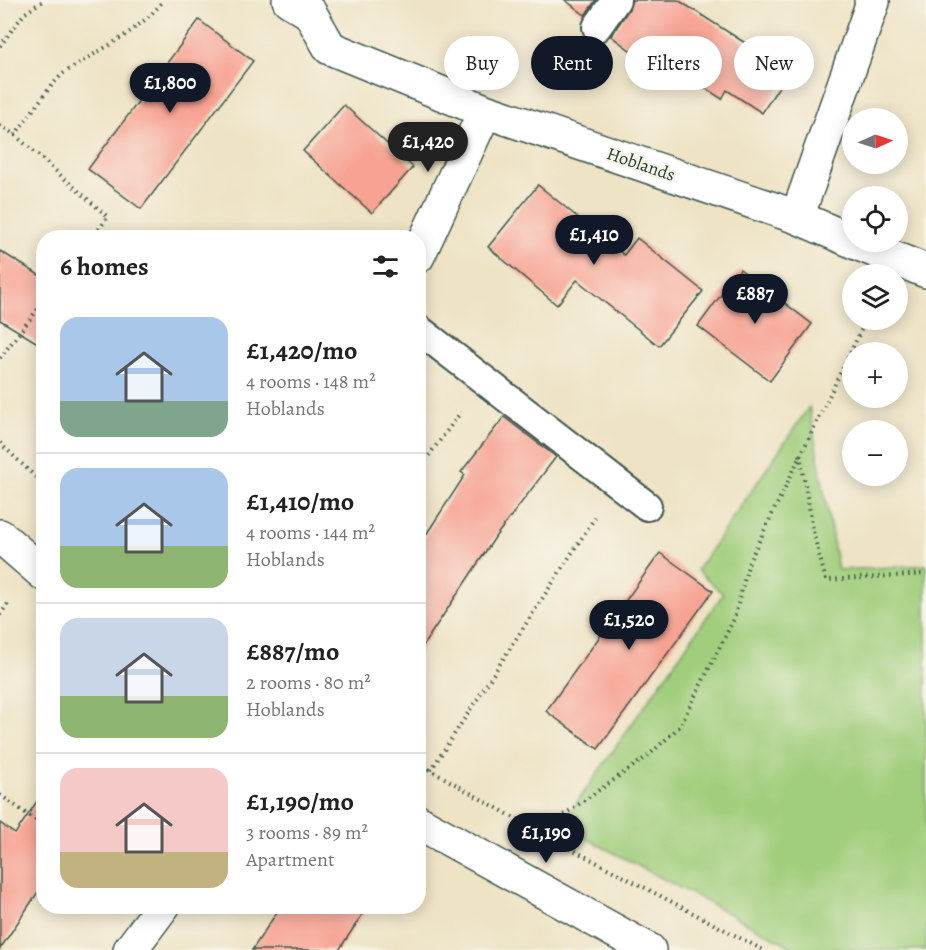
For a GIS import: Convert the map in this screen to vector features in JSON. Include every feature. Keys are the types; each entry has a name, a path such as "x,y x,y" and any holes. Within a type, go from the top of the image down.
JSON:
{"street":[{"name":"Hoblands","path":"289,0 310,13 330,48 485,111 797,217 842,236"},
{"path":"797,217 873,1"},
{"path":"426,238 485,111"},
{"name":"Hoblands","path":"880,252 926,271"},
{"path":"0,536 36,567"},
{"path":"426,826 649,950"},
{"path":"130,950 157,914"}],"lane":[{"path":"597,27 616,0"},
{"path":"426,335 647,506"}],"path":[{"path":"0,46 24,14 44,0"},
{"path":"15,135 62,75 121,40 152,15 164,0"},
{"path":"0,125 15,135 108,217 98,230"},
{"path":"0,358 36,311"},
{"path":"539,832 648,756 680,726 734,619 749,562 861,330"},
{"path":"426,459 461,411 453,405"},
{"path":"0,442 36,477"},
{"path":"800,455 814,536 826,580 926,574"},
{"path":"430,770 617,483"},
{"path":"426,768 539,832 763,950"},
{"path":"0,795 36,820"}],"green space":[{"path":"809,407 838,570 926,565 926,950 798,950 561,825 723,594 697,570"}],"building":[{"path":"565,0 596,0 585,15"},
{"path":"632,0 678,0 734,36 734,90 777,90 762,113 727,90 722,99 708,90 722,90 722,36 625,36 625,46 611,36 629,9"},
{"path":"199,20 253,61 141,209 88,169"},
{"path":"344,105 413,167 372,213 303,151"},
{"path":"538,185 624,255 637,238 703,291 659,346 577,280 557,305 488,247"},
{"path":"0,251 36,273 36,342 0,320"},
{"path":"740,269 812,324 770,381 698,326"},
{"path":"504,417 556,457 496,536 426,641 426,535 465,475 461,472"},
{"path":"660,553 713,591 598,749 546,711"},
{"path":"36,803 36,895 0,949 0,823 15,834"},
{"path":"276,914 363,914 339,950 252,950"}]}
